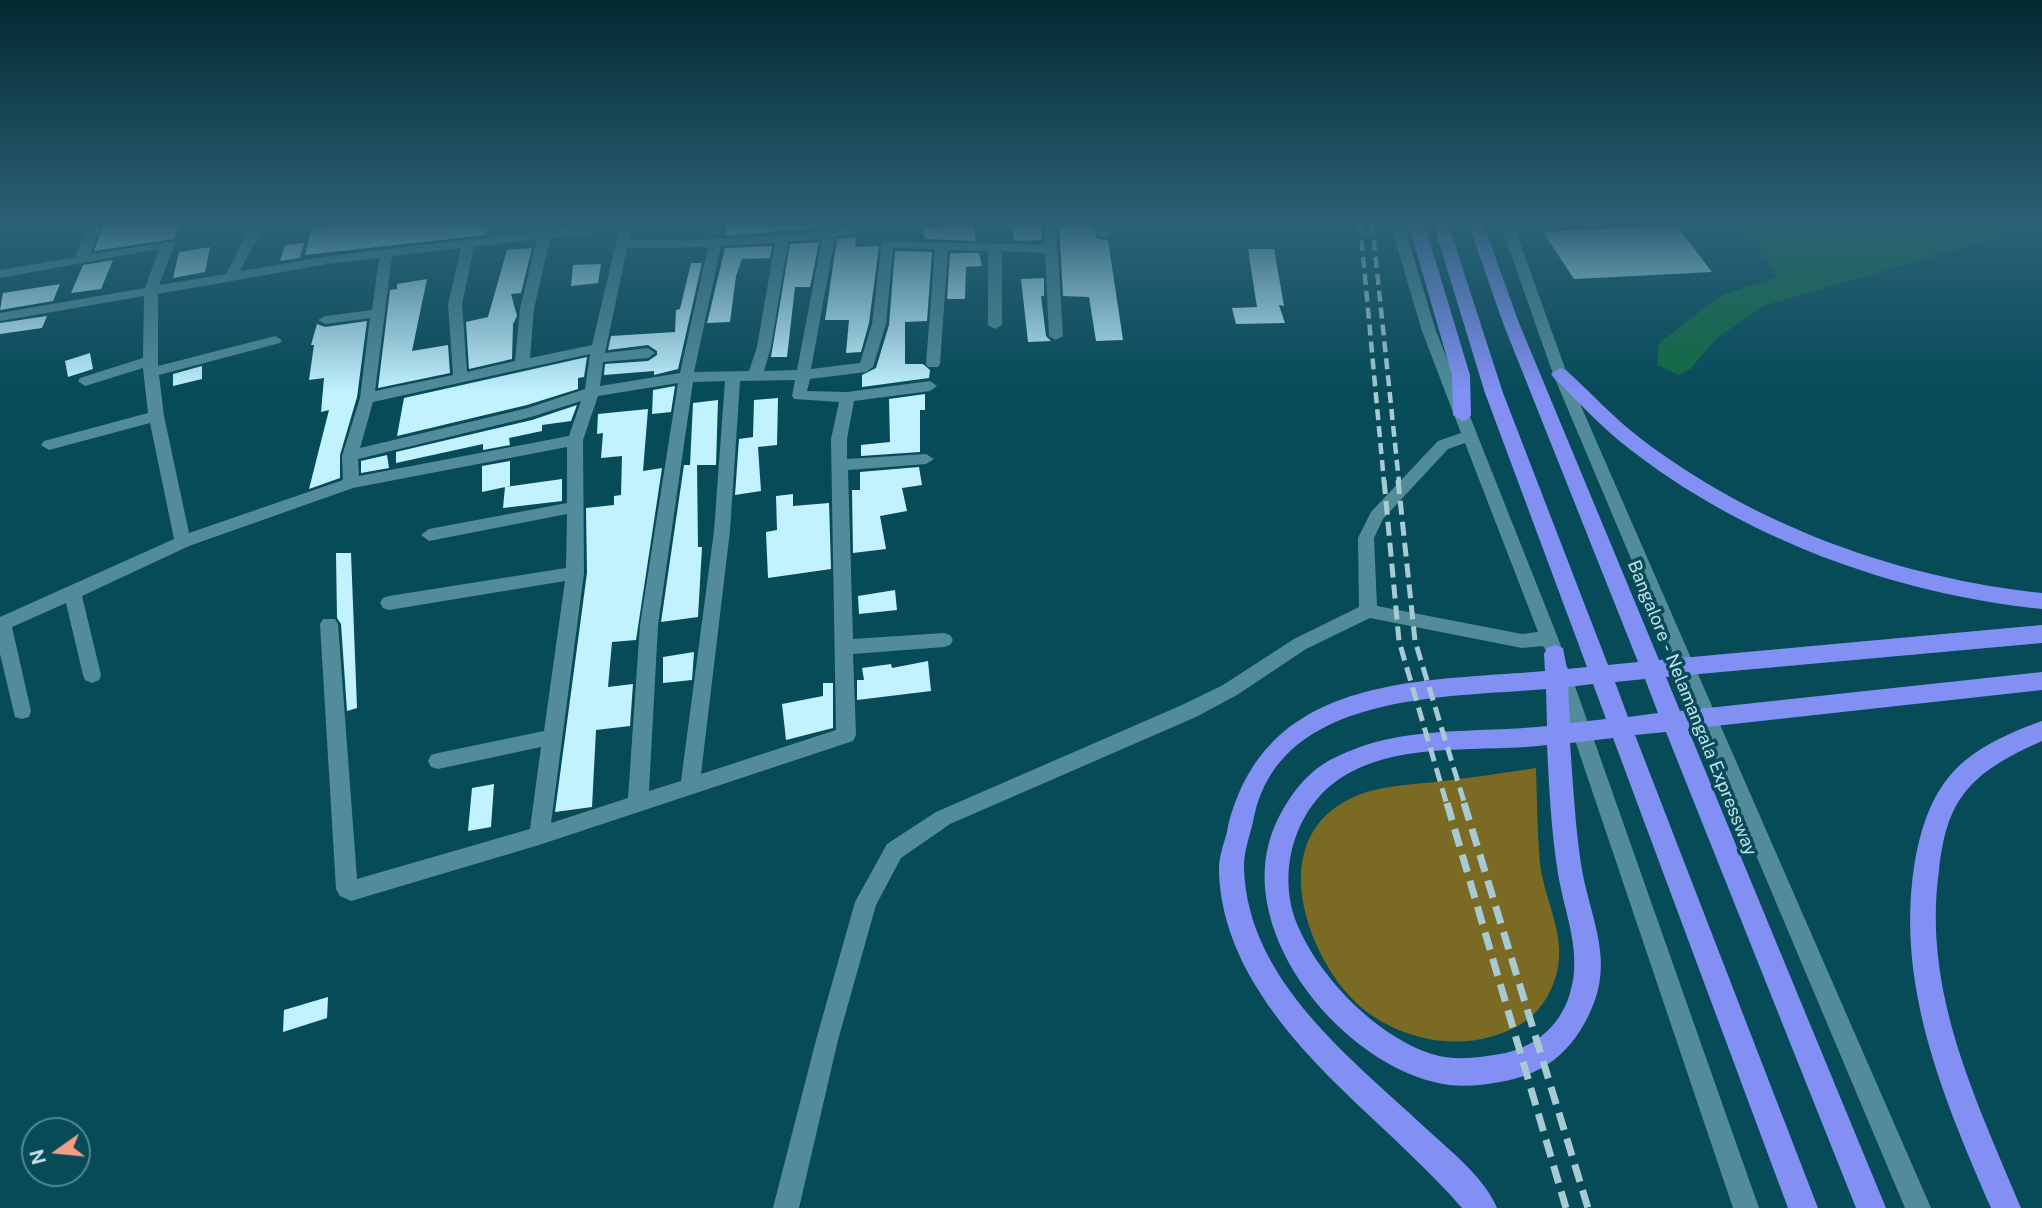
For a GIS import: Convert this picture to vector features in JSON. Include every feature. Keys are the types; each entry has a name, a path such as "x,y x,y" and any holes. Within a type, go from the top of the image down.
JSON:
{"highway":[{"path":"1433,279 1461,375 1462,415"},
{"path":"1458,279 1494,393 1803,1208"},
{"name":"Bangalore - Nelamangala Expressway","path":"1495,279 1871,1208"},
{"path":"1560,374 1635,443 1721,497 1776,525 1879,568 1980,593 2042,601"},
{"path":"1482,1208 1425,1146 1304,1031 1268,983 1244,939 1234,901 1232,859 1241,813 1255,778 1276,749 1307,725 1357,702 1389,694 1735,660 2042,634"},
{"path":"1552,646 1569,869 1587,945 1588,975 1578,1011 1560,1038 1536,1060 1504,1068 1459,1073 1413,1060 1366,1034 1334,1002 1287,933 1277,899 1276,862 1285,829 1297,804 1314,785 1340,766 1395,748 1529,738 1745,712 2042,681"},
{"path":"2006,1208 1969,1124 1932,1011 1922,955 1920,912 1930,846 1949,795 1973,769 1996,752 2042,731"}],"street":[{"path":"155,279 151,289 156,416 183,542"},
{"path":"0,317 210,279"},
{"path":"351,483 350,456 367,398 382,279"},
{"path":"460,279 455,304 460,377"},
{"path":"522,364 527,309 534,279"},
{"path":"539,836 575,573 575,440 592,392 597,353 615,279"},
{"path":"638,803 649,625 686,377 707,279"},
{"path":"755,376 764,346 775,279"},
{"path":"821,279 799,396 847,397 930,386"},
{"path":"350,456 531,412 592,392 686,377 802,375 866,367 879,324 883,279"},
{"path":"933,364 940,279"},
{"path":"995,279 995,325"},
{"path":"1051,279 1056,336"},
{"path":"1413,279 1429,331 1552,646 1746,1208"},
{"path":"1526,279 1560,374 1917,1208"},
{"path":"326,320 378,313"},
{"path":"85,381 275,340"},
{"path":"367,398 522,364 597,353 648,353"},
{"path":"690,787 722,531 733,377"},
{"path":"329,624 337,773 347,889 351,891 539,836 846,736 839,439 847,397"},
{"path":"50,445 156,416"},
{"path":"1368,611 1366,538 1377,516 1443,445 1471,436"},
{"path":"22,710 1,624 183,542 351,483 575,440"},
{"path":"840,466 926,459"},
{"path":"429,535 575,507"},
{"path":"389,603 575,573"},
{"path":"72,592 92,676"},
{"path":"786,1208 827,1040 866,902 894,851 943,818 1189,711 1230,690 1300,644 1368,611 1552,646"},
{"path":"845,647 944,640"},
{"path":"438,761 552,737"}],"shaded area":[{"path":"1769,279 1854,279 1763,306 1717,338 1690,369 1679,375 1657,365 1659,343 1720,296"},
{"path":"1536,768 1540,864 1555,922 1559,951 1554,982 1543,1003 1530,1018 1512,1029 1471,1041 1451,1042 1412,1035 1376,1018 1346,992 1331,971 1317,947 1307,920 1302,893 1302,867 1308,842 1322,820 1344,802 1377,789"}],"building":[{"path":"77,279 105,279 101,289 71,293"},
{"path":"427,279 412,351 448,345 450,373 378,388 390,290 397,289 397,284"},
{"path":"499,279 524,279 521,293 511,294 517,316 513,324 512,359 469,369 466,322 488,317"},
{"path":"572,279 599,279 598,283 571,286"},
{"path":"687,279 698,279 678,369 654,375 654,371 604,375 605,364 648,361 657,355 657,351 648,345 608,350 611,336 675,332 676,310 680,309"},
{"path":"717,279 736,279 730,322 707,323"},
{"path":"784,279 812,279 810,287 795,287 787,357 771,357"},
{"path":"831,279 875,279 869,323 861,352 846,353 849,320 825,320"},
{"path":"893,279 930,279 927,321 905,322 905,364 923,364 930,370 929,378 862,387 862,375 876,368 889,325"},
{"path":"948,279 966,279 965,299 947,299"},
{"path":"1021,279 1044,279 1044,296 1041,296 1046,336 1051,341 1028,342"},
{"path":"1062,279 1114,279 1123,340 1096,341 1089,297 1063,296"},
{"path":"1253,279 1279,279 1284,306 1279,305 1285,323 1236,324 1232,308 1257,307"},
{"path":"60,284 53,301 0,310 3,293"},
{"path":"47,316 42,328 0,334 0,323"},
{"path":"367,321 357,397 340,455 340,478 309,489 329,410 321,412 324,378 309,380 314,345 311,345 317,324 325,327"},
{"path":"90,353 93,369 68,377 65,361"},
{"path":"587,357 584,377 578,378 578,389 527,405 397,436 404,398"},
{"path":"202,366 202,379 173,386 173,374"},
{"path":"675,386 671,412 652,414 653,390"},
{"path":"925,394 925,410 920,410 920,452 861,456 861,445 890,442 889,399"},
{"path":"778,398 777,445 758,447 761,491 735,495 739,439 753,437 754,400"},
{"path":"718,400 716,465 697,465 698,547 702,547 698,617 661,622 684,465 690,465 693,403"},
{"path":"577,405 571,421 542,425 542,431 509,438 510,445 483,450 483,444 396,463 396,452 532,420"},
{"path":"648,409 643,471 662,468 636,640 612,642 608,687 633,684 630,726 596,730 592,807 555,812 587,573 586,508 614,505 614,496 621,495 622,456 601,458 603,433 597,434 598,414"},
{"path":"387,455 389,468 361,473 361,461"},
{"path":"510,461 510,486 482,492 482,466"},
{"path":"919,467 922,485 902,488 907,511 880,516 886,549 853,553 852,490 860,490 860,472"},
{"path":"562,479 562,501 503,508 505,487"},
{"path":"793,494 793,506 829,503 831,569 768,578 766,532 777,530 776,496"},
{"path":"336,553 351,553 357,708 347,711 341,624 337,618"},
{"path":"895,590 897,610 859,614 858,596"},
{"path":"694,652 692,680 663,683 663,657"},
{"path":"928,661 931,691 857,700 857,680 864,680 862,668 891,664 892,668"},
{"path":"823,683 833,683 833,728 786,740 782,704 823,696"},
{"path":"494,784 491,827 468,831 472,788"},
{"path":"328,997 327,1018 283,1032 284,1010"}],"railway":[{"path":"1365,279 1384,482"},
{"path":"1378,279 1399,482"},
{"path":"1384,480 1399,641 1447,805"},
{"path":"1398,480 1415,641 1465,805"},
{"path":"1447,803 1566,1208"},
{"path":"1464,803 1588,1208"}]}
